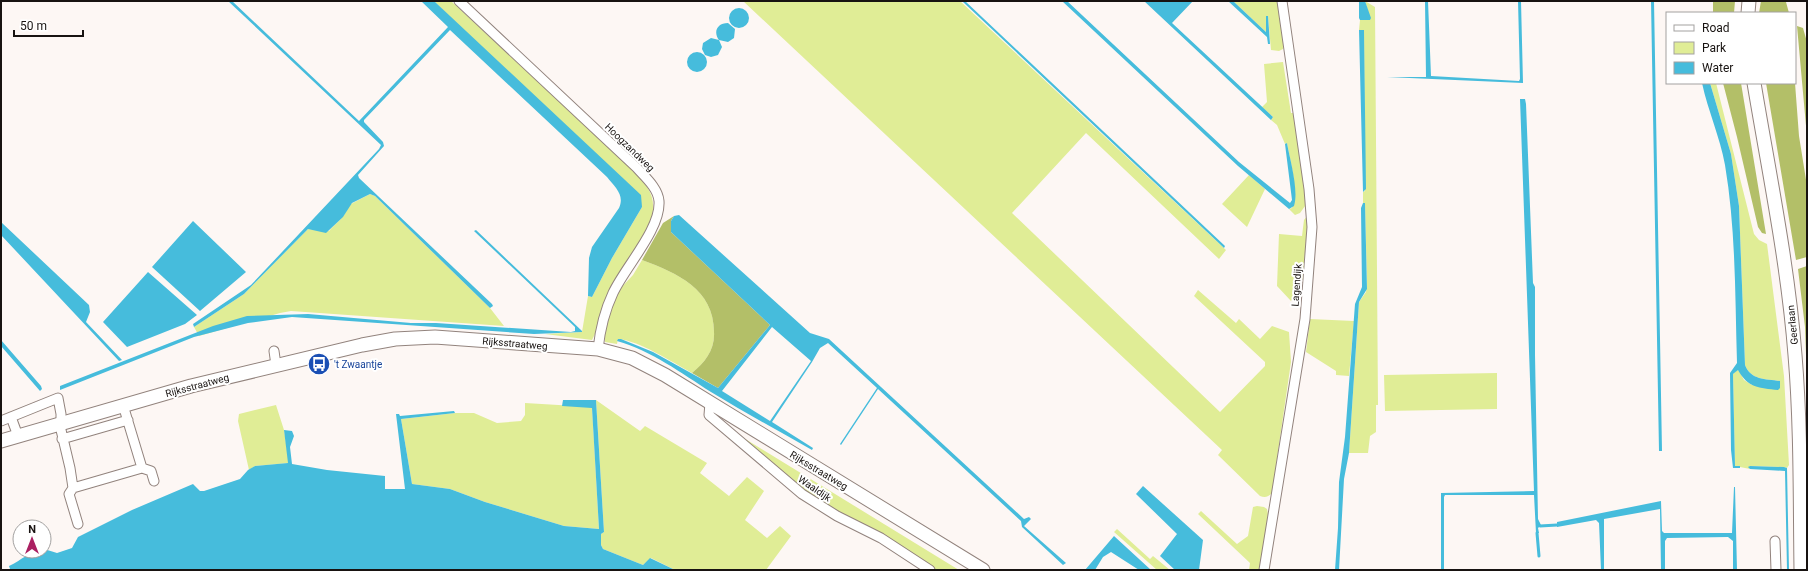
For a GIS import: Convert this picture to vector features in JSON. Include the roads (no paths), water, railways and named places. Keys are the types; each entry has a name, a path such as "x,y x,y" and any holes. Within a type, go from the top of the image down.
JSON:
{"street":[{"name":"Hoogzandweg","path":"459,1 637,168 651,184 659,199 659,212 651,230 617,286 610,301 600,333 598,349"},
{"name":"Lagendijk","path":"1264,570 1305,319 1312,227 1309,189 1282,1"},
{"path":"1748,12 1749,1"},
{"name":"Geerlaan","path":"1754,84 1784,266 1795,354 1798,400 1801,570"},
{"name":"Rijksstraatweg","path":"1,441 123,405 276,365 362,345 417,337 442,337 598,349 618,353 646,364 983,570"},
{"path":"274,351 276,365"},
{"path":"1,421 58,398 61,414 62,438 70,468 73,488"},
{"name":"Waaldijk","path":"710,403 710,415 802,494 837,516 886,542 930,570"},
{"path":"123,405 142,468"},
{"path":"11,417 18,436"},
{"path":"62,438 128,420"},
{"path":"78,524 69,494 73,488 142,468 151,471 154,481"},
{"path":"1776,541 1776,570"}],"water":[{"path":"228,1 232,1 359,121 448,27 421,1 434,1 641,195 642,207 612,258 592,297 588,296 589,258 592,247 619,208 621,199 618,191 607,177 450,30 364,120 364,122 383,142 384,146 358,175 359,178 493,306 490,308 375,196 370,194 352,203 343,217 326,233 308,229 244,294 194,327 193,324 251,285 379,149 381,145"},
{"path":"962,1 965,1 1225,246 1224,248"},
{"path":"1062,1 1067,1 1239,162 1290,203 1292,200 1285,144 1287,143 1295,184 1294,206 1289,209 1238,166"},
{"path":"1144,1 1193,1 1172,23 1273,117 1271,120"},
{"path":"1228,1 1233,1 1266,32 1266,16 1268,16 1270,44 1268,44 1267,37"},
{"path":"1359,1 1365,1 1371,18 1370,20 1360,20"},
{"path":"1425,1 1428,1 1431,76 1519,81 1518,1 1521,1 1523,83 1387,77 1426,77"},
{"path":"1651,1 1654,1 1662,451 1659,451"},
{"path":"739,8 746,11 749,18 746,25 739,28 732,25 729,18 732,11"},
{"path":"724,23 728,23 735,29 734,38 728,42 719,40 716,31 719,26"},
{"path":"1359,30 1364,30 1366,189 1363,192"},
{"path":"711,38 719,40 722,47 718,55 711,57 705,55 702,49 703,43"},
{"path":"697,52 704,55 707,62 704,69 697,72 690,69 687,62 690,55"},
{"path":"1702,84 1710,84 1731,154 1739,206 1745,365 1751,374 1759,378 1780,381 1780,388 1778,390 1765,389 1750,384 1738,370 1733,374 1735,466 1740,466 1740,468 1733,468 1731,450 1730,373 1737,363 1733,239 1729,190 1723,155"},
{"path":"1520,99 1525,99 1526,104 1533,283 1535,287 1538,519 1541,525 1538,528 1539,533 1536,533 1534,495 1445,495 1444,570 1441,570 1441,493 1534,491"},
{"path":"1363,203 1365,203 1367,289 1359,302 1349,453 1344,479 1339,570 1335,570 1339,482 1345,437 1355,304 1362,287 1361,208"},
{"path":"679,215 810,333 829,339 1024,519 1029,517 1031,519 1024,526 1066,563 1063,565 1022,527 1021,521 878,389 841,445 840,444 877,388 828,343 820,348 772,422 813,448 812,450 711,392 654,357 630,345 617,341 618,339 621,339 653,352 718,388 770,325 671,232 671,221 674,216","holes":["772,327 811,361 770,421 722,391"]},
{"path":"193,221 246,272 200,311 152,267"},
{"path":"1,222 89,305 90,312 86,322 122,360 119,361 1,235"},
{"path":"476,230 582,332 534,334 292,317 248,323 194,337 60,390 60,386 213,326 247,316 308,314 411,323 436,323 571,332 575,331 575,327 474,231"},
{"path":"148,272 197,315 185,324 127,347 103,322"},
{"path":"1,340 41,386 42,389 40,391 1,346"},
{"path":"563,400 596,400 604,532 601,534 601,545 603,549 643,565 650,558 675,570 8,570 10,569 9,566 21,559 52,559 52,551 57,553 72,548 78,537 132,510 193,484 200,491 204,491 240,479 248,470 255,466 288,463 284,430 292,431 294,436 290,447 292,464 327,470 385,476 385,489 405,489 396,414 399,414 400,416 454,411 455,413 401,419 412,484 450,489 485,502 564,526 599,529 592,408 562,406"},
{"path":"1748,467 1787,468 1789,570 1787,570 1785,471 1750,469"},
{"path":"1143,486 1203,540 1199,570 1175,570 1160,556 1177,534 1136,494"},
{"path":"1734,487 1737,570 1733,570 1733,541 1728,537 1667,538 1665,541 1665,570 1661,570 1660,509 1604,519 1604,570 1601,570 1599,523 1596,520 1557,527 1557,522 1661,501 1662,531 1664,533 1732,533"},
{"path":"1114,536 1151,570 1139,570 1111,552 1103,557 1095,570 1085,570"}],"waterway":[{"path":"1540,526 1557,525"},
{"path":"1537,533 1539,556"}],"place":[{"name":"'t Zwaantje","path":"319,364"}]}
